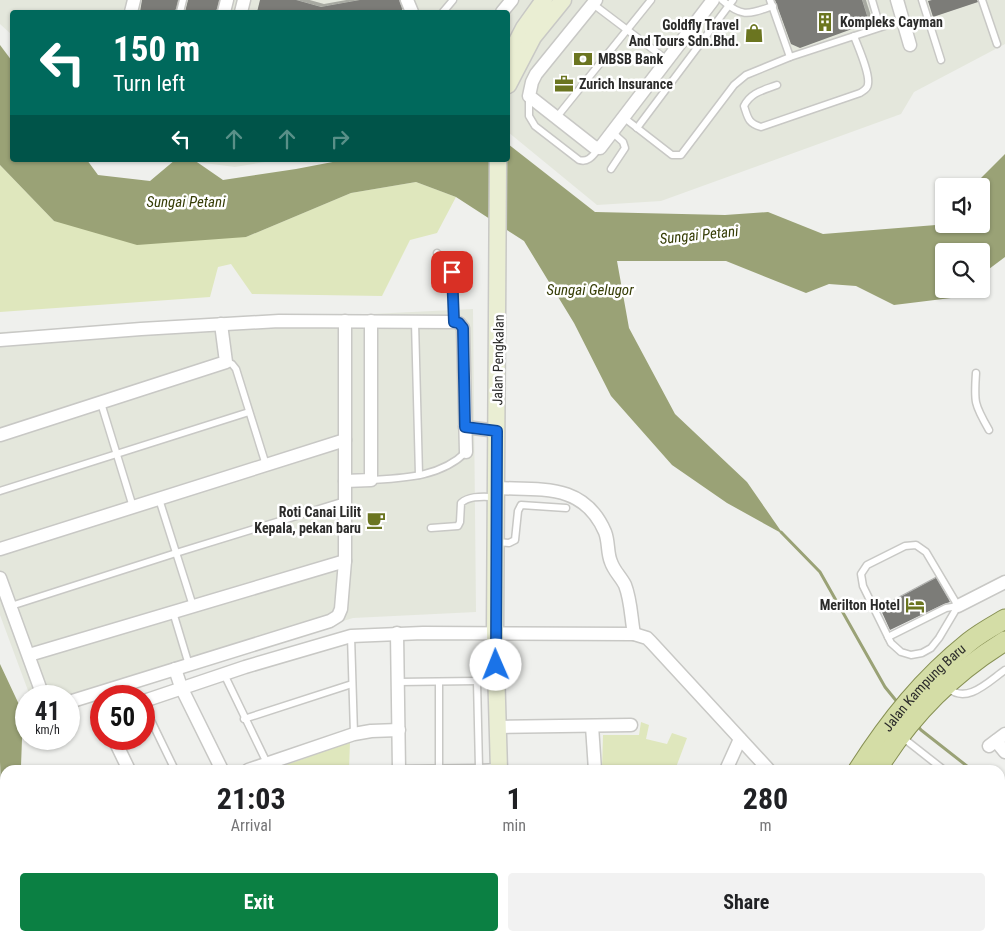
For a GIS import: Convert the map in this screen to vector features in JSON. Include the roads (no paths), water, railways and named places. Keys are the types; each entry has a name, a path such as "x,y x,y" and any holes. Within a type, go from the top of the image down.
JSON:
{"main road":[{"path":"510,55 524,28 544,0"},
{"path":"510,81 533,37 563,0"},
{"name":"Jalan Pengkalan","path":"498,162 495,633 499,765"},
{"name":"Jalan Kampung Baru","path":"881,765 902,735 928,678 971,641 1005,619"},
{"path":"971,641 980,640 1005,628"},
{"name":"Jalan Kampung Baru","path":"918,701 945,685 973,662 1005,640"},
{"name":"Jalan Kampung Baru","path":"864,765 902,735"}],"street":[{"path":"504,10 512,0"},
{"path":"594,2 536,74 529,96 594,147 600,148 713,0"},
{"path":"897,0 910,45"},
{"path":"80,699 330,621 338,616 341,608 345,561 344,321"},
{"path":"0,340 221,324 344,321 459,323 463,328 466,452"},
{"path":"345,481 371,480 371,321"},
{"path":"0,435 226,362 221,324"},
{"path":"465,427 497,431"},
{"path":"0,550 345,440"},
{"path":"496,492 550,490 570,494 588,506 606,534 611,563 626,589 634,634"},
{"path":"29,655 345,561"},
{"path":"0,578 39,685"},
{"path":"958,606 1005,582"},
{"path":"397,633 399,765"},
{"path":"155,697 351,636 397,633 634,634 647,638 651,642 764,765"},
{"path":"175,669 220,765"},
{"path":"498,727 631,725"},
{"path":"592,726 594,765"},
{"path":"261,765 354,734 399,730"},
{"path":"728,765 740,739"},
{"path":"997,740 1005,752"},
{"path":"119,750 127,765"}],"lane":[{"path":"445,10 453,0"},
{"path":"556,118 651,0"},
{"path":"722,0 735,11 744,14 772,3 790,57"},
{"path":"636,128 734,0"},
{"path":"872,0 880,27"},
{"path":"922,0 941,60"},
{"path":"982,0 997,44"},
{"path":"594,2 667,60"},
{"path":"624,117 672,155 681,155 739,79 790,57 903,20"},
{"path":"777,85 751,96 747,100 744,106 752,124 761,127 860,93 866,89 868,84 854,36"},
{"path":"529,96 529,116 535,126 578,160 583,162 590,159 600,148"},
{"path":"610,169 626,148 623,142 612,132"},
{"path":"436,253 449,264 452,272 454,322"},
{"path":"414,321 419,475"},
{"path":"226,362 232,364 236,369 266,465"},
{"path":"976,373 974,397 977,408 990,430"},
{"path":"101,403 133,507"},
{"path":"0,491 249,412"},
{"path":"371,480 419,475 449,466 466,452"},
{"path":"431,528 458,526 461,502 465,499 496,492"},
{"path":"159,499 193,606"},
{"path":"11,606 345,501"},
{"path":"496,542 509,543 515,540 518,511 521,505 566,508"},
{"path":"916,545 926,552 958,606 931,648 922,653 911,655 901,652 891,643 863,586 861,574 867,565 905,546 916,545"},
{"path":"888,637 946,608 958,606"},
{"path":"173,612 189,665"},
{"path":"351,636 354,734"},
{"path":"945,685 952,691 963,695 977,691 1005,670"},
{"path":"224,674 266,763"},
{"path":"477,681 479,765"},
{"path":"398,682 496,681"},
{"path":"439,682 439,765"},
{"path":"244,719 352,684"},
{"path":"155,729 173,765"},
{"path":"902,735 938,765"}],"water":[{"name":"Sungai Petani","path":"0,45 10,58 10,162 88,162 98,175 150,181 173,162 197,162 223,180 333,162 510,162 510,146 595,212 725,215 768,212 823,234 935,225 935,233 990,233 990,178 981,178 1005,154 1005,257 990,268 990,243 935,243 935,298 951,298 894,305 856,286 829,284 806,293 726,261 617,261 629,328 675,414 747,482 783,534 727,503 672,465 611,396 574,323 524,241 456,197 416,182 351,193 246,237 137,245 54,221 0,165"},
{"path":"0,664 15,696 15,750 22,750 21,765 0,765"}],"waterway":[{"name":"Sungai Gelugor","path":"781,532 820,572 885,687 898,703"},
{"name":"Sungai Gelugor","path":"917,725 966,765"}],"place":[{"name":"Kompleks Cayman","path":"825,22"},
{"name":"Goldfly Travel And Tours Sdn.Bhd.","path":"754,33"},
{"name":"MBSB Bank","path":"583,59"},
{"name":"Zurich Insurance","path":"564,84"},
{"name":"Roti Canai Lilit Kepala, pekan baru","path":"376,520"},
{"name":"Merilton Hotel","path":"915,605"}]}
